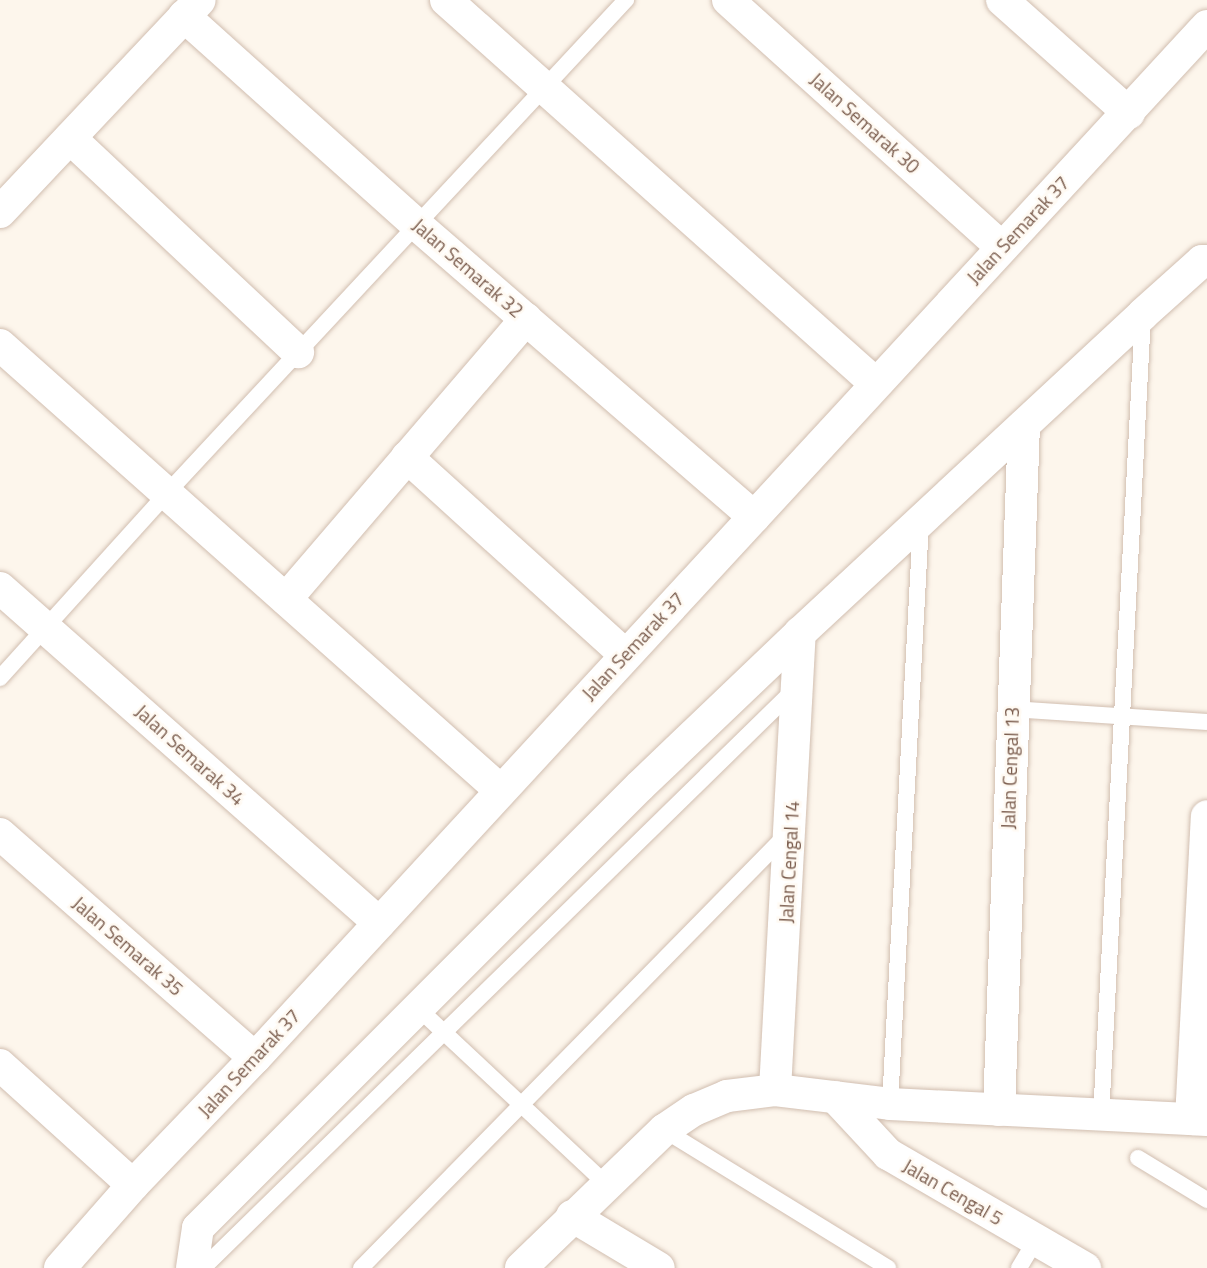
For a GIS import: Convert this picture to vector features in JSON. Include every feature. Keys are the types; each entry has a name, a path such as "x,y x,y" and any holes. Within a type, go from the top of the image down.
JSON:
{"street":[{"path":"446,0 875,383"},
{"name":"Jalan Semarak 30","path":"728,0 1002,247"},
{"path":"1002,0 1129,113"},
{"path":"0,212 192,8"},
{"name":"Jalan Semarak 32","path":"192,8 417,225 754,517"},
{"name":"Jalan Semarak 37","path":"60,1268 133,1185 255,1058 1207,26"},
{"path":"70,138 298,352"},
{"path":"192,1268 198,1228 418,1008 800,633 1143,314 1205,260"},
{"path":"286,599 526,319"},
{"path":"0,345 500,790"},
{"name":"Jalan Cengal 13","path":"999,1110 1024,425"},
{"path":"407,457 625,655"},
{"name":"Jalan Semarak 34","path":"0,588 379,923"},
{"name":"Jalan Cengal 14","path":"775,1090 800,633"},
{"path":"520,1268 664,1130 694,1110 727,1096 775,1090 890,1104 1199,1120 1207,816"},
{"name":"Jalan Semarak 35","path":"0,834 255,1058"},
{"path":"0,1065 133,1185"},
{"name":"Jalan Cengal 5","path":"835,1097 888,1154 1085,1268"},
{"path":"572,1216 659,1268"}],"lane":[{"path":"0,678 167,493 626,0"},
{"path":"1101,1117 1143,314"},
{"path":"890,1104 921,522"},
{"path":"203,1268 798,686"},
{"path":"1012,709 1207,722"},
{"path":"361,1268 791,831"},
{"path":"418,1008 606,1184"},
{"path":"664,1130 888,1268"},
{"path":"1138,1157 1207,1200"},
{"path":"1019,1268 1036,1240"}]}
